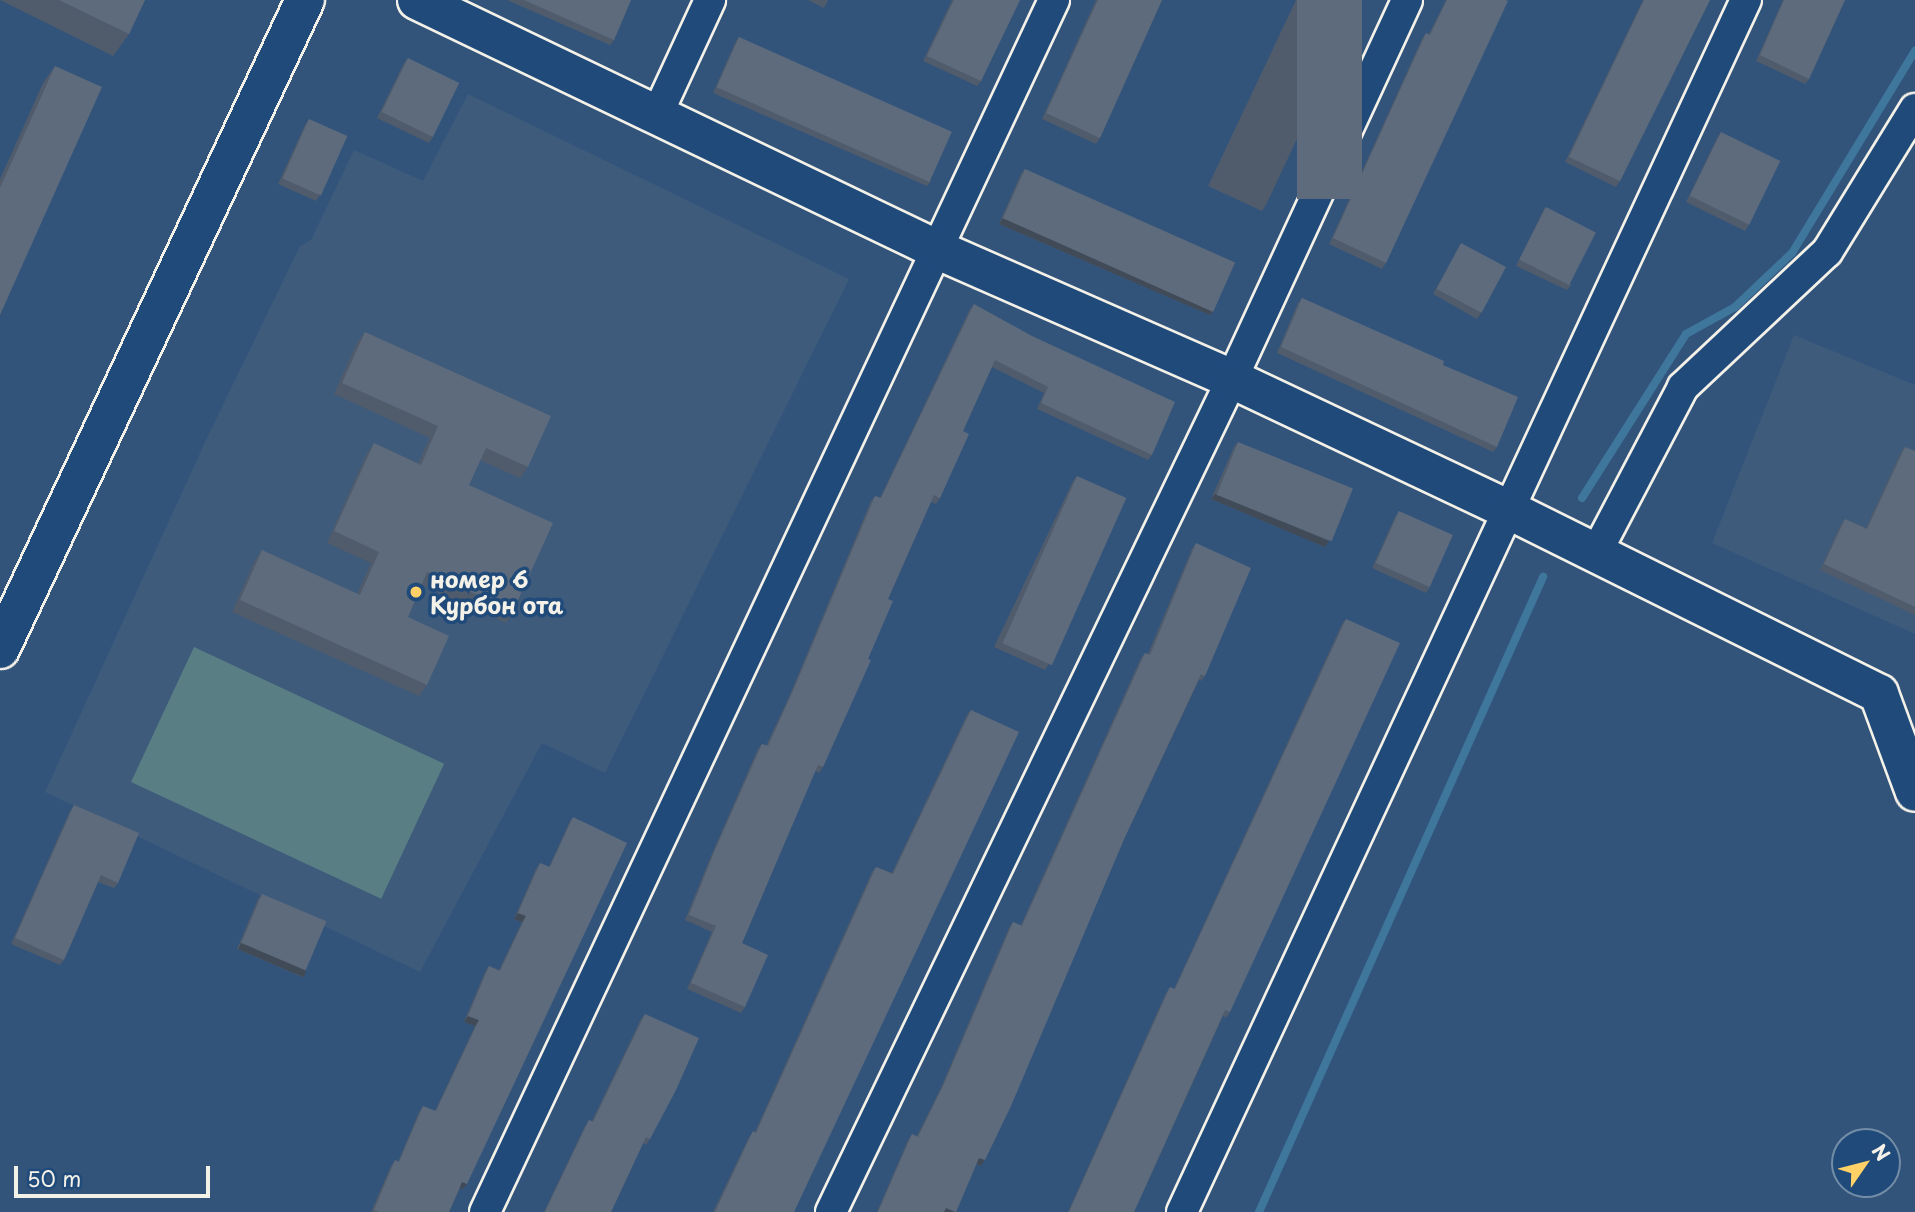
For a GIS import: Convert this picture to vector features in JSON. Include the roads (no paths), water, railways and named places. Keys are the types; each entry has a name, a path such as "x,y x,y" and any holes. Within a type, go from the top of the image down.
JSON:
{"street":[{"path":"0,649 305,0"},
{"path":"417,0 938,250 1232,379 1507,509 1880,694 1915,793"},
{"path":"656,117 710,0"},
{"path":"485,1212 1054,0"},
{"path":"831,1212 1232,379 1407,0"},
{"path":"1182,1212 1746,0"},
{"path":"1596,553 1683,387 1827,251 1915,109"}],"waterway":[{"path":"1582,498 1686,334 1735,307 1792,253 1915,51"},
{"path":"1259,1212 1543,577"}],"place":[{"name":"номер 6 Курбон ота","path":"416,592"}]}
